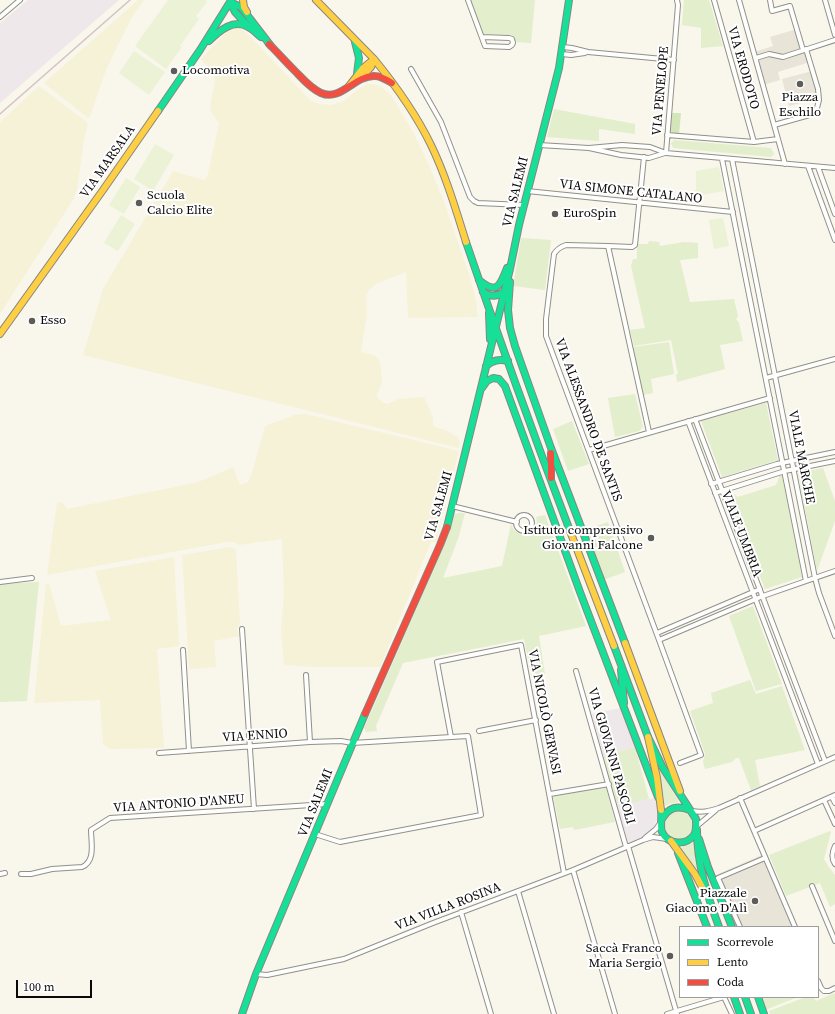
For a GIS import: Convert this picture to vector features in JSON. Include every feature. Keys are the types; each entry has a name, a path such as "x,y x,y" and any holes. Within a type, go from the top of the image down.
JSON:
{"street":[{"path":"0,17 20,0"},
{"path":"243,0 244,7 248,15"},
{"path":"316,0 374,59 394,84 431,144 442,169 550,481 620,666 648,737 663,768 696,819 700,864 710,903 719,926"},
{"path":"468,0 485,46 509,47 513,43 512,39 509,38 482,37"},
{"name":"VIA SALEMI","path":"242,1014 256,974 352,743 447,527 510,269 527,191 559,68 569,0"},
{"name":"VIA PENELOPE","path":"666,153 677,30 678,5 676,0"},
{"name":"VIA ERODOTO","path":"714,0 754,142"},
{"path":"740,0 785,164"},
{"path":"770,0 772,11 790,6 818,89 819,100 817,108 813,114 774,125"},
{"path":"825,0 834,25 835,35"},
{"path":"230,1 241,7 271,46"},
{"path":"230,1 232,9 238,16 271,46 312,88 318,92 332,95 343,91 359,76 362,68 374,59"},
{"name":"VIA MARSALA","path":"0,334 103,190 200,50 230,1"},
{"path":"200,50 215,35 226,27 234,24 243,24 248,26"},
{"path":"355,40 359,58 359,76"},
{"path":"756,58 769,54 783,57 835,40"},
{"path":"562,51 572,48 588,52 674,60"},
{"path":"411,69 441,122 470,197 478,203 524,205"},
{"path":"359,76 374,76 394,84"},
{"path":"667,136 754,142 778,139"},
{"path":"539,145 589,148 622,145 650,147 666,153 835,168"},
{"path":"589,148 621,155 649,158 666,153"},
{"path":"644,157 635,245 632,247 608,246 649,432"},
{"name":"VIALE MARCHE","path":"722,158 806,581"},
{"name":"VIALE MARCHE","path":"732,160 794,470 813,578"},
{"path":"808,166 835,240"},
{"path":"818,167 835,214"},
{"name":"VIA SIMONE CATALANO","path":"527,191 733,212"},
{"name":"VIA ALESSANDRO DE SANTIS","path":"608,246 566,245 556,250 554,254 546,319 546,336 701,755 680,763"},
{"path":"479,279 488,288 492,289 497,287 502,280 512,256"},
{"path":"742,260 752,258"},
{"path":"510,269 508,310 510,328 515,346 551,448 684,801"},
{"path":"484,292 489,295 496,296 504,292"},
{"path":"486,299 490,329 489,352"},
{"path":"757,333 766,332"},
{"path":"759,341 768,339"},
{"path":"486,366 493,360 502,359 508,361"},
{"path":"766,378 835,359"},
{"path":"480,391 488,380 492,378 502,380 505,386 624,711 660,803"},
{"path":"589,450 770,398"},
{"name":"VIALE UMBRIA","path":"695,419 825,761"},
{"name":"VIALE UMBRIA","path":"688,421 818,764"},
{"path":"550,481 551,448"},
{"path":"712,484 783,463 835,452"},
{"path":"715,493 784,472 835,461"},
{"path":"452,506 517,522"},
{"name":"VIALE MARCHE","path":"804,567 806,573 813,578"},
{"path":"659,640 755,599 835,571"},
{"path":"0,582 32,578"},
{"path":"813,578 835,636"},
{"path":"657,633 760,589"},
{"path":"705,612 708,619"},
{"path":"242,628 254,809"},
{"name":"VIA NICOLÒ GERVASI","path":"451,737 437,662 521,644 564,873"},
{"path":"183,650 189,750"},
{"path":"776,654 783,651"},
{"path":"620,666 624,711"},
{"name":"VIA GIOVANNI PASCOLI","path":"576,671 676,1013"},
{"path":"306,675 310,742"},
{"path":"795,703 802,700"},
{"path":"479,731 536,720"},
{"name":"VIA ENNIO","path":"159,752 310,742 342,741 352,743 468,736 482,815 340,842 315,834"},
{"path":"648,737 655,766 663,834 670,840 695,874 710,903"},
{"path":"811,747 819,744"},
{"path":"661,820 664,814 674,807 685,807 691,811 700,813 719,808 835,757"},
{"path":"550,794 608,784"},
{"path":"754,831 834,796 835,803"},
{"path":"740,798 795,926"},
{"path":"824,800 835,824"},
{"name":"VIA ANTONIO D'ANEU","path":"21,874 31,874 52,869 82,867 86,865 92,856 90,830 110,818 327,804"},
{"path":"670,840 679,843 687,841 694,835 708,816 719,808"},
{"name":"VIA VILLA ROSINA","path":"643,840 656,829 661,820"},
{"path":"697,829 708,867 732,926"},
{"name":"VIA VILLA ROSINA","path":"256,974 267,975 344,959 461,912 573,870 643,840 653,838 670,840"},
{"path":"835,846 832,857 835,864"},
{"path":"676,848 707,926"},
{"path":"740,926 718,878 765,858"},
{"path":"573,870 615,1014"},
{"path":"812,886 835,941"},
{"path":"518,891 554,1014"},
{"path":"461,912 491,1014"},
{"path":"819,983 824,992 835,988"},
{"path":"667,1014 676,1013 721,998"},
{"path":"724,998 732,1014"},
{"path":"734,998 740,1014"},
{"path":"745,998 751,1014"},
{"path":"748,998 749,1007"},
{"path":"758,998 764,1014"}],"shaded area":[{"path":"28,0 119,0 0,103 0,23"},
{"path":"138,0 144,0 132,17 114,53 104,75 90,117 88,118 44,83"},
{"path":"236,28 242,29 248,34 311,101 319,104 331,105 342,102 361,87 374,84 382,87 391,95 413,132 429,165 444,202 470,277 476,300 478,317 408,318 406,272 376,284 369,290 366,296 367,314 361,352 376,356 379,360 382,383 377,394 378,398 382,402 387,404 399,399 424,397 433,419 433,426 458,437 460,444 459,448 83,355 103,289 173,171 204,180 207,177 219,124 211,112 210,106 215,82 214,75 201,59 228,30"},
{"path":"797,29 803,50 806,49 810,62 778,72 780,80 763,85 754,52 773,46 770,37"},
{"name":"Piazza Eschilo","path":"812,71 819,98 789,106 782,79"},
{"path":"39,86 88,123 77,189 73,200 0,314 0,122"},
{"path":"305,414 459,451 436,542 431,542 380,667 316,667 284,665 281,631 284,594 282,539 238,545 234,542 227,542 47,575 57,502 63,503 67,509 194,483 233,467 240,485 248,482 252,473 265,426 295,415"},
{"path":"230,547 236,550 240,624 237,631 240,636 214,641 216,667 189,669 182,555"},
{"path":"174,557 179,646 157,649 164,748 110,749 103,744 100,700 34,703 46,584 49,583 61,626 111,620 95,571"},
{"path":"620,708 635,747 603,756 592,714"},
{"path":"654,798 657,805 657,820 653,828 646,835 628,843 616,804 628,800 633,803"},
{"name":"Piazzale Giacomo D'Alì","path":"764,854 795,926 736,926 716,875"}],"green space":[{"path":"168,0 205,0 207,2 196,16 199,19 180,46 182,47 166,69 135,46"},
{"path":"470,0 535,0 531,43 516,42 511,35 483,34"},
{"path":"684,0 709,0 723,46 701,48 701,28 682,25"},
{"path":"134,51 165,72 149,95 119,73"},
{"path":"554,109 635,124 635,134 599,129 599,141 547,137"},
{"path":"671,113 681,113 679,134 669,133"},
{"path":"674,140 771,148 774,154 771,157 673,148 671,143"},
{"path":"155,144 174,155 153,191 134,179"},
{"path":"719,167 724,191 696,196 696,171"},
{"path":"126,178 140,187 124,214 109,205"},
{"path":"121,215 135,224 118,251 104,243"},
{"path":"723,218 729,246 714,249 709,220"},
{"path":"521,238 551,240 545,290 513,286"},
{"path":"649,241 659,242 660,246 684,242 698,243 698,258 680,260 690,302 734,299 738,316 736,319 739,323 743,341 720,345 725,369 677,382 676,374 678,374 671,340 634,346 630,330 645,328 631,266 633,259 637,259 637,244 648,244"},
{"path":"669,342 674,374 651,379 653,393 643,395 633,347"},
{"path":"635,394 643,427 639,431 615,437 608,398"},
{"path":"766,403 778,460 722,477 701,421"},
{"path":"572,421 589,464 568,471 553,429"},
{"path":"823,468 835,501 835,521 817,571 798,473"},
{"path":"780,475 782,475 802,577 765,589 727,492 729,491 738,497 776,485"},
{"path":"465,513 459,536 443,578 502,566 511,524 519,534 527,535 530,534 536,527 536,517 545,515 586,626 539,636 545,674 532,678 524,639 403,663 376,726 377,731 366,732 364,728 436,564 453,517 455,514"},
{"path":"608,522 625,572 603,580 585,530"},
{"path":"39,582 27,701 0,702 0,584"},
{"path":"753,606 782,684 756,691 729,616"},
{"path":"750,680 756,694 782,686 805,750 755,760 760,786 751,790 739,758 736,758 732,762 705,769 703,762 705,754 690,711 713,703 711,693"},
{"path":"635,747 649,799 633,803 628,800 616,804 603,756"},
{"path":"657,763 679,802 665,806"},
{"path":"606,786 615,822 574,830 573,827 560,829 553,796"},
{"path":"678,809 689,813 694,823 692,834 682,841 671,839 664,830 666,816"},
{"path":"830,831 824,859 835,875 835,904 830,907 820,883 786,896 769,855"},
{"path":"695,841 698,874 681,848"},
{"path":"835,993 835,1014 770,1014 769,1011 803,998 814,998 816,1001"},
{"path":"760,998 795,998 765,1010"}],"railway":[{"path":"0,114 130,0"}],"traffic: fast":[{"path":"231,0 230,2 235,12 248,26"},
{"path":"447,527 510,269 519,225 559,68 569,0"},
{"path":"158,111 200,50 230,2 241,7 271,46"},
{"path":"209,41 217,33 227,27 237,24 250,28 261,37"},
{"path":"355,42 359,58 357,74"},
{"path":"466,242 570,531"},
{"path":"479,280 485,285 494,288 500,284 507,268"},
{"path":"510,282 508,310 510,328 515,346 551,448 625,643"},
{"path":"483,292 494,296 504,292"},
{"path":"489,313 490,339"},
{"path":"486,366 496,360 508,361"},
{"path":"482,388 487,381 493,378 499,379 505,386 580,592 658,797"},
{"path":"614,646 648,737 663,768 696,819 696,829 691,839 682,842 673,842 668,840 661,830 661,810"},
{"path":"621,670 624,703"},
{"path":"242,1014 256,974 365,714"},
{"path":"662,819 668,812 677,807 690,810"},
{"path":"697,830 697,843 701,867 710,903 719,926"},
{"path":"699,839 708,867 732,926"},
{"path":"678,853 707,926"},
{"path":"734,998 740,1014"},
{"path":"745,998 751,1014"},
{"path":"758,998 764,1014"}],"traffic: slow":[{"path":"243,0 244,7 247,12"},
{"path":"316,0 374,59 371,67 361,78"},
{"path":"349,86 363,68 374,59 390,79 419,122 431,145 446,181 466,242"},
{"path":"0,334 158,111"},
{"path":"570,531 614,646"},
{"path":"625,643 680,791"},
{"path":"648,737 657,778 661,810"},
{"path":"671,841 695,874 703,889"}],"traffic: jam":[{"path":"269,44 313,89 321,93 328,95 335,94 367,77 375,76 384,78 392,83"},
{"path":"551,453 551,478"},
{"path":"365,714 447,527"}],"place":[{"name":"Locomotiva","path":"174,71"},
{"name":"Piazza Eschilo","path":"800,84"},
{"name":"Scuola Calcio Elite","path":"139,203"},
{"name":"EuroSpin","path":"555,214"},
{"name":"Esso","path":"32,321"},
{"name":"Istituto comprensivo Giovanni Falcone","path":"651,538"},
{"name":"Piazzale Giacomo D'Alì","path":"755,901"},
{"name":"Saccà Franco Maria Sergio","path":"670,956"}]}
